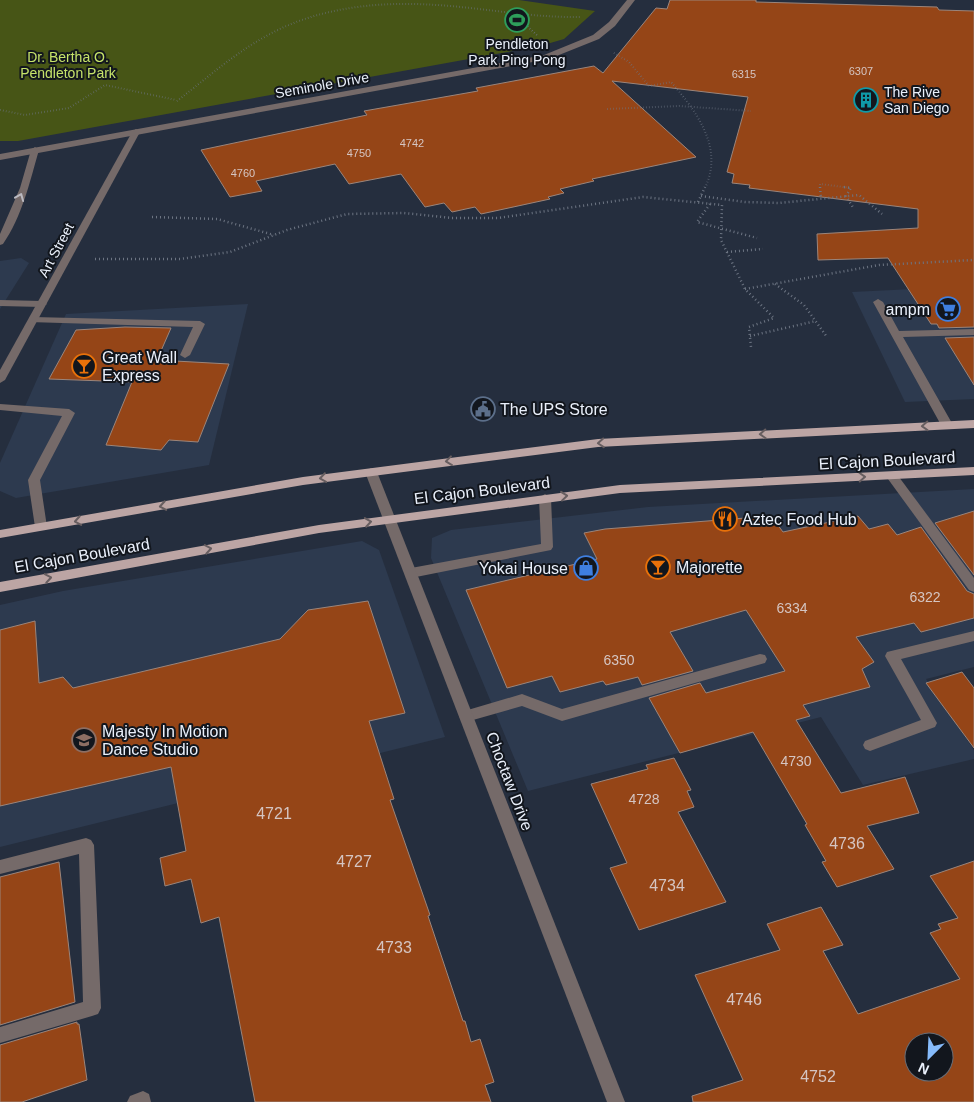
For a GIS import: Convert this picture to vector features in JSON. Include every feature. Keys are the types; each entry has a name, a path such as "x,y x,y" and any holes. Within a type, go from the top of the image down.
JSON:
{"main road":[{"name":"El Cajon Boulevard","path":"0,534 304,481 598,443 974,424"},
{"name":"El Cajon Boulevard","path":"0,587 319,529 620,489 974,471"}],"street":[{"name":"Seminole Drive","path":"0,157 546,57 596,37 612,24 631,0"},
{"name":"Art Street","path":"0,380 136,132"},
{"path":"0,242 24,188 35,150"},
{"path":"878,302 947,425"},
{"path":"0,303 42,304"},
{"path":"33,320 200,324 185,355"},
{"path":"897,334 974,332"},
{"path":"0,407 69,413 34,480 41,527"},
{"name":"Choctaw Drive","path":"371,472 616,1102"},
{"path":"892,476 974,587"},
{"path":"411,573 546,547 545,498"},
{"path":"870,745 930,723 892,656 974,636"},
{"path":"466,716 522,700 562,715 760,659"},
{"path":"0,866 86,846 92,1008 0,1035"}],"path":[{"path":"174,107 177,101 251,45 292,26 336,11 373,4 397,3 436,5 524,15 583,17"},
{"path":"524,15 529,29 546,39"},
{"path":"614,53 629,62 650,86 671,82 692,106 708,135 711,176 698,202"},
{"path":"0,110 25,115 68,108 104,85 177,101"},
{"path":"607,109 638,106 692,106 752,111"},
{"path":"821,199 820,184 851,188 846,196"},
{"path":"701,196 745,202 779,203 859,195 882,214"},
{"path":"846,196 854,209"},
{"path":"95,259 180,259 230,252 274,235 347,214 404,213 452,218 498,218 642,197 722,205 721,240 744,289 774,318 749,327 751,347"},
{"path":"710,204 697,222 757,238"},
{"path":"152,217 217,219 274,235"},
{"path":"727,252 762,248"},
{"path":"744,289 878,265 974,260"},
{"path":"775,284 804,306 827,337"},
{"path":"750,336 816,321"}],"shaded area":[{"path":"21,258 29,263 0,309 0,261"},
{"path":"974,286 974,399 905,402 852,292"},
{"path":"248,304 209,465 16,498 0,491 0,463 66,314"},
{"path":"974,489 974,667 926,679 974,750 974,759 863,785 821,717 528,791 431,558 432,538 451,530 648,507"},
{"path":"362,541 379,550 445,737 0,847 0,605 63,591"}],"green space":[{"name":"Dr. Bertha O. Pendleton Park","path":"0,0 519,0 595,11 564,39 540,46 18,141 0,141"}],"building":[{"path":"670,0 756,0 756,2 937,7 939,10 974,11 974,327 939,328 937,324 931,324 888,258 818,260 817,234 918,228 918,209 749,188 750,185 732,183 734,174 727,172 748,97 612,81 696,157 592,179 594,181 560,189 564,193 548,197 550,199 481,214 475,207 452,212 444,203 425,207 401,174 349,184 335,164 256,181 262,191 230,197 201,150 367,115 364,111 478,91 476,88 594,66 603,73 656,8 667,9"},
{"path":"125,327 171,328 157,360 229,364 198,442 169,440 161,450 106,445 132,382 49,379 76,330"},
{"path":"974,337 974,385 945,338"},
{"path":"974,511 974,575 935,523"},
{"path":"771,516 783,532 858,516 869,529 888,524 897,535 921,527 967,591 974,594 974,618 921,632 914,623 856,637 874,662 862,669 870,687 803,705 810,716 796,720 841,793 905,777 919,813 867,826 894,869 837,887 822,862 826,861 805,825 807,824 753,732 680,753 649,698 700,683 706,693 785,671 746,610 670,632 693,671 642,685 638,677 606,685 603,681 560,692 552,676 507,688 466,590 597,559 584,533 605,529"},
{"path":"368,601 405,713 369,721 394,799 390,800 430,915 428,916 463,1021 465,1021 471,1042 480,1039 494,1082 485,1085 491,1102 255,1102 219,917 201,923 191,879 165,886 160,858 186,851 171,767 0,806 0,630 35,621 39,683 63,677 73,688 280,639 308,610"},
{"path":"962,672 974,688 974,748 926,683"},
{"path":"674,758 691,790 687,791 694,807 678,812 726,902 639,930 610,868 627,863 591,784 648,769 646,765"},
{"path":"974,861 974,1102 693,1102 692,1096 743,1080 695,975 780,950 767,924 821,907 843,945 823,951 858,1014 960,979 930,933 941,929 938,924 958,918 930,876"},
{"path":"59,862 75,1002 0,1025 0,877"},
{"path":"77,1022 79,1024 87,1080 22,1102 0,1102 0,1045"}],"place":[{"name":"Pendleton Park Ping Pong","path":"517,20"},
{"name":"The Rive San Diego","path":"866,100"},
{"name":"ampm","path":"948,309"},
{"name":"Great Wall Express","path":"84,366"},
{"name":"The UPS Store","path":"483,409"},
{"name":"Aztec Food Hub","path":"725,519"},
{"name":"Majorette","path":"658,567"},
{"name":"Yokai House","path":"586,568"},
{"name":"Majesty In Motion Dance Studio","path":"84,740"}]}
